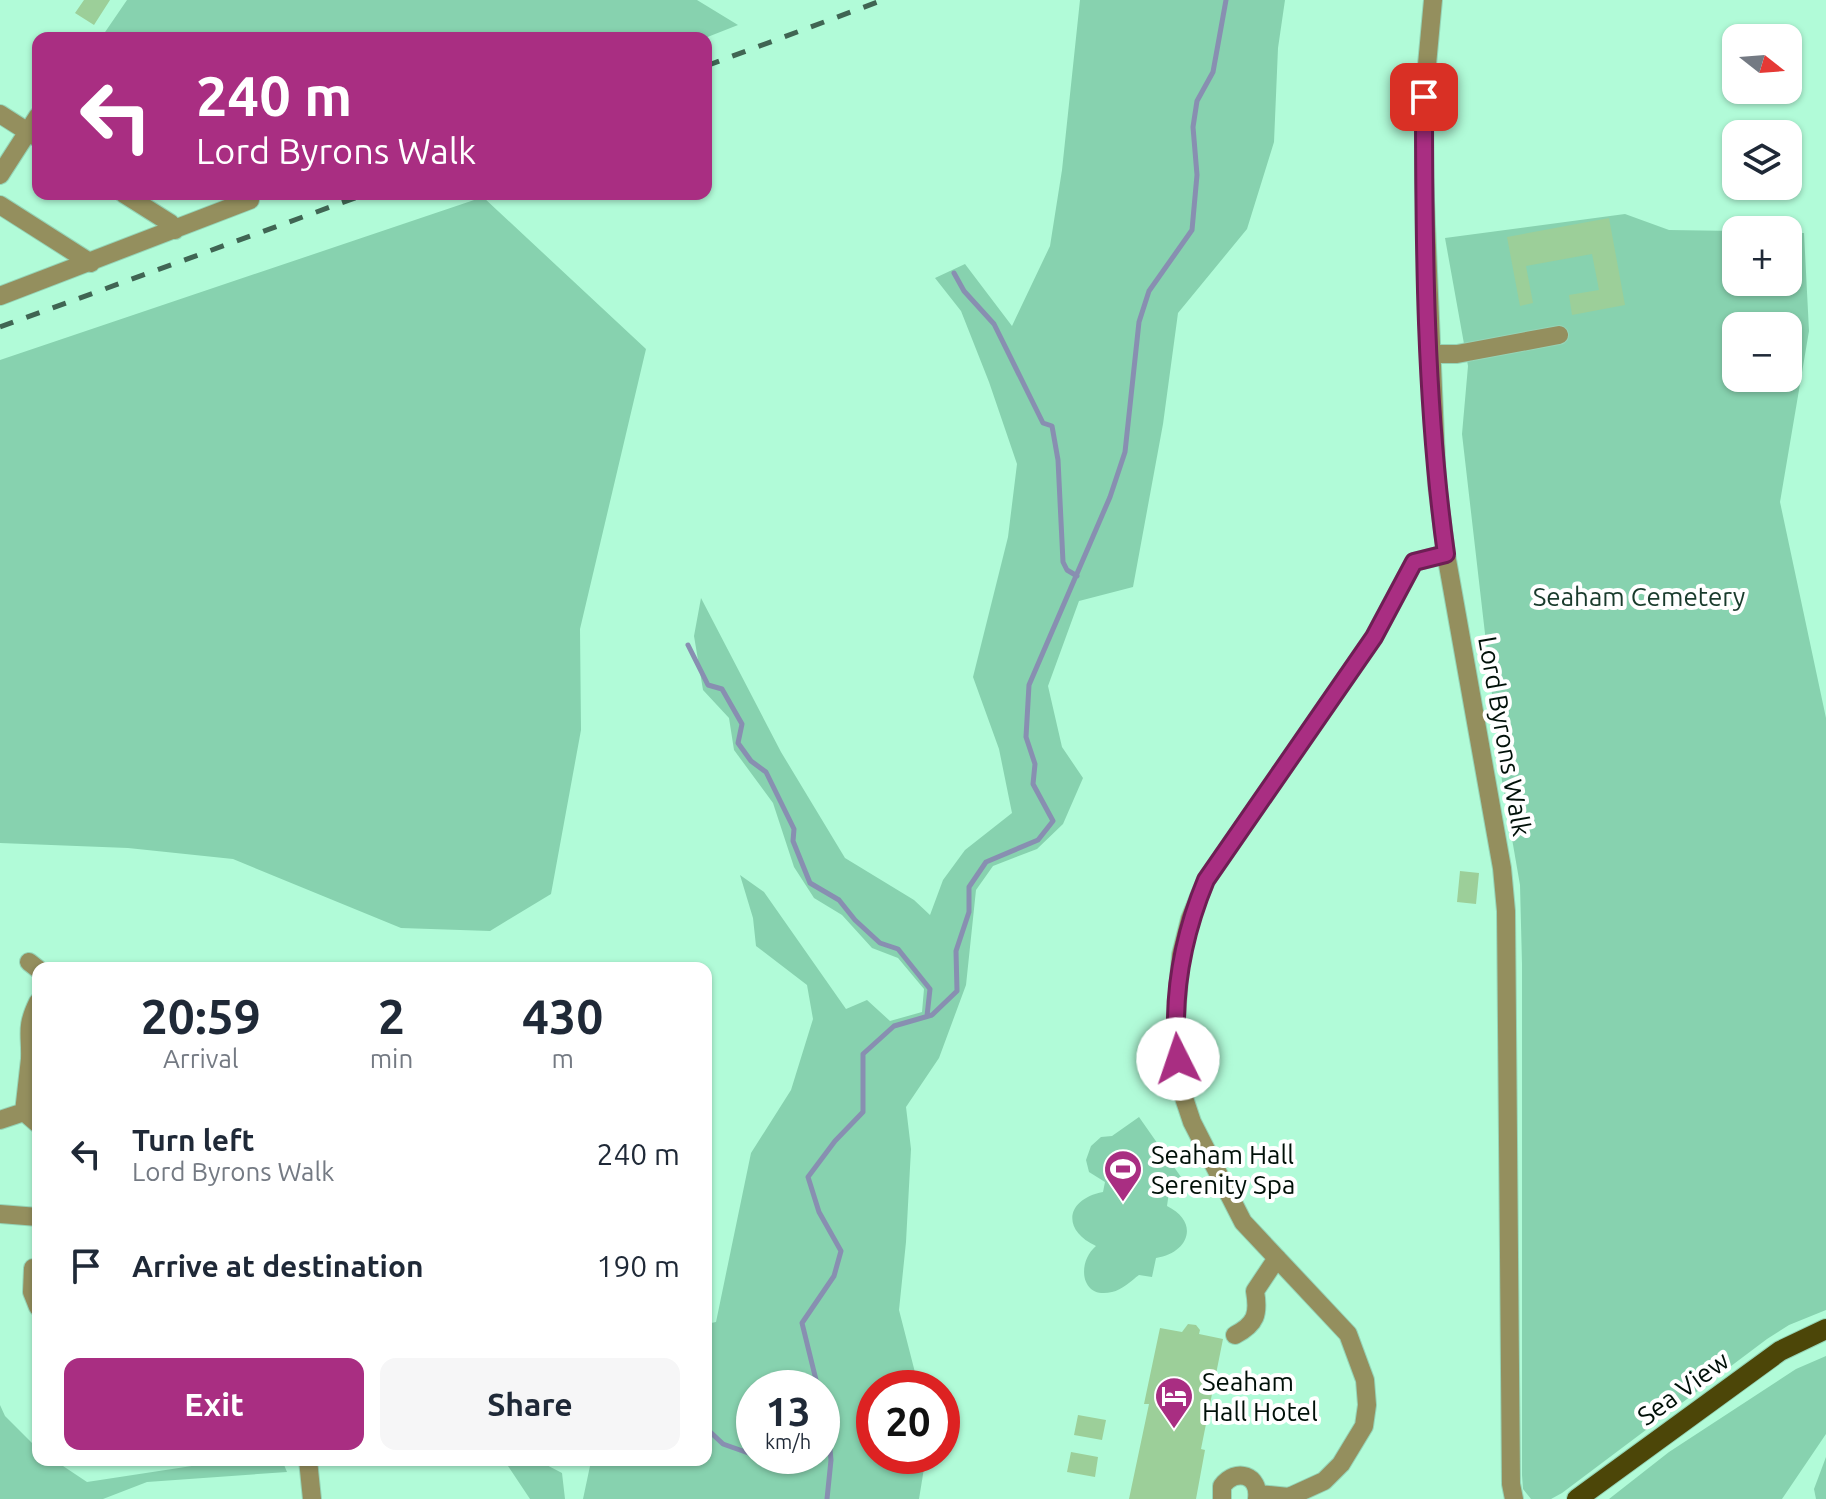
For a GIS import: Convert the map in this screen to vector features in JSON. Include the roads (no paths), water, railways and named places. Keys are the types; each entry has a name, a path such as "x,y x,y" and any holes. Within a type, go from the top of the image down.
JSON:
{"main road":[{"name":"Sea View","path":"1577,1499 1767,1360 1826,1329"}],"street":[{"name":"Lord Byrons Walk","path":"1433,0 1424,97 1424,177 1437,484 1446,554 1502,868 1506,911 1512,1492"},
{"path":"0,114 32,128"},
{"path":"0,175 32,133"},
{"path":"134,200 170,223 175,230"},
{"path":"0,295 91,263 250,200"},
{"path":"0,205 91,263"},
{"path":"1430,354 1457,354 1559,335"},
{"path":"1222,1499 1222,1486 1237,1474 1250,1477 1257,1487 1258,1496 1289,1497 1324,1481 1354,1447 1364,1426 1367,1405 1365,1380 1348,1334 1243,1222 1192,1122 1181,1089 1175,1029 1181,955 1190,919 1206,880 1374,637 1414,562 1446,554"},
{"path":"0,1120 31,1118 28,1033 32,1015"},
{"path":"0,1214 32,1217"},
{"path":"1235,1335 1256,1321 1255,1291 1277,1258"},
{"path":"309,1466 312,1499"}],"waterway":[{"path":"814,1370 802,1323 834,1276 841,1251 819,1212 808,1177 835,1141 863,1112 863,1054 894,1026 932,1015 957,991 956,951 969,912 969,887 986,862 1038,840 1053,821 1033,784 1035,764 1026,737 1029,685 1110,497 1125,452 1139,322 1149,291 1192,230 1197,175 1193,127 1197,101 1213,72 1226,0"},
{"path":"954,273 964,291 994,324 1043,423 1052,426 1058,460 1063,562 1067,570 1077,576"},
{"path":"688,645 708,685 722,689 742,724 738,743 751,761 766,772 794,829 793,841 810,883 839,900 880,943 898,949 930,989 927,1016"},
{"path":"712,1434 723,1444 736,1449"},
{"path":"827,1499 830,1474"}],"railway":[{"path":"712,64 883,0"},
{"path":"0,327 349,200"}],"place":[{"name":"Seaham Hall Serenity Spa","path":"1123,1203"},
{"name":"Seaham Hall Hotel","path":"1174,1430"}],"park label":[{"name":"Seaham Cemetery","path":"1639,596"}]}
